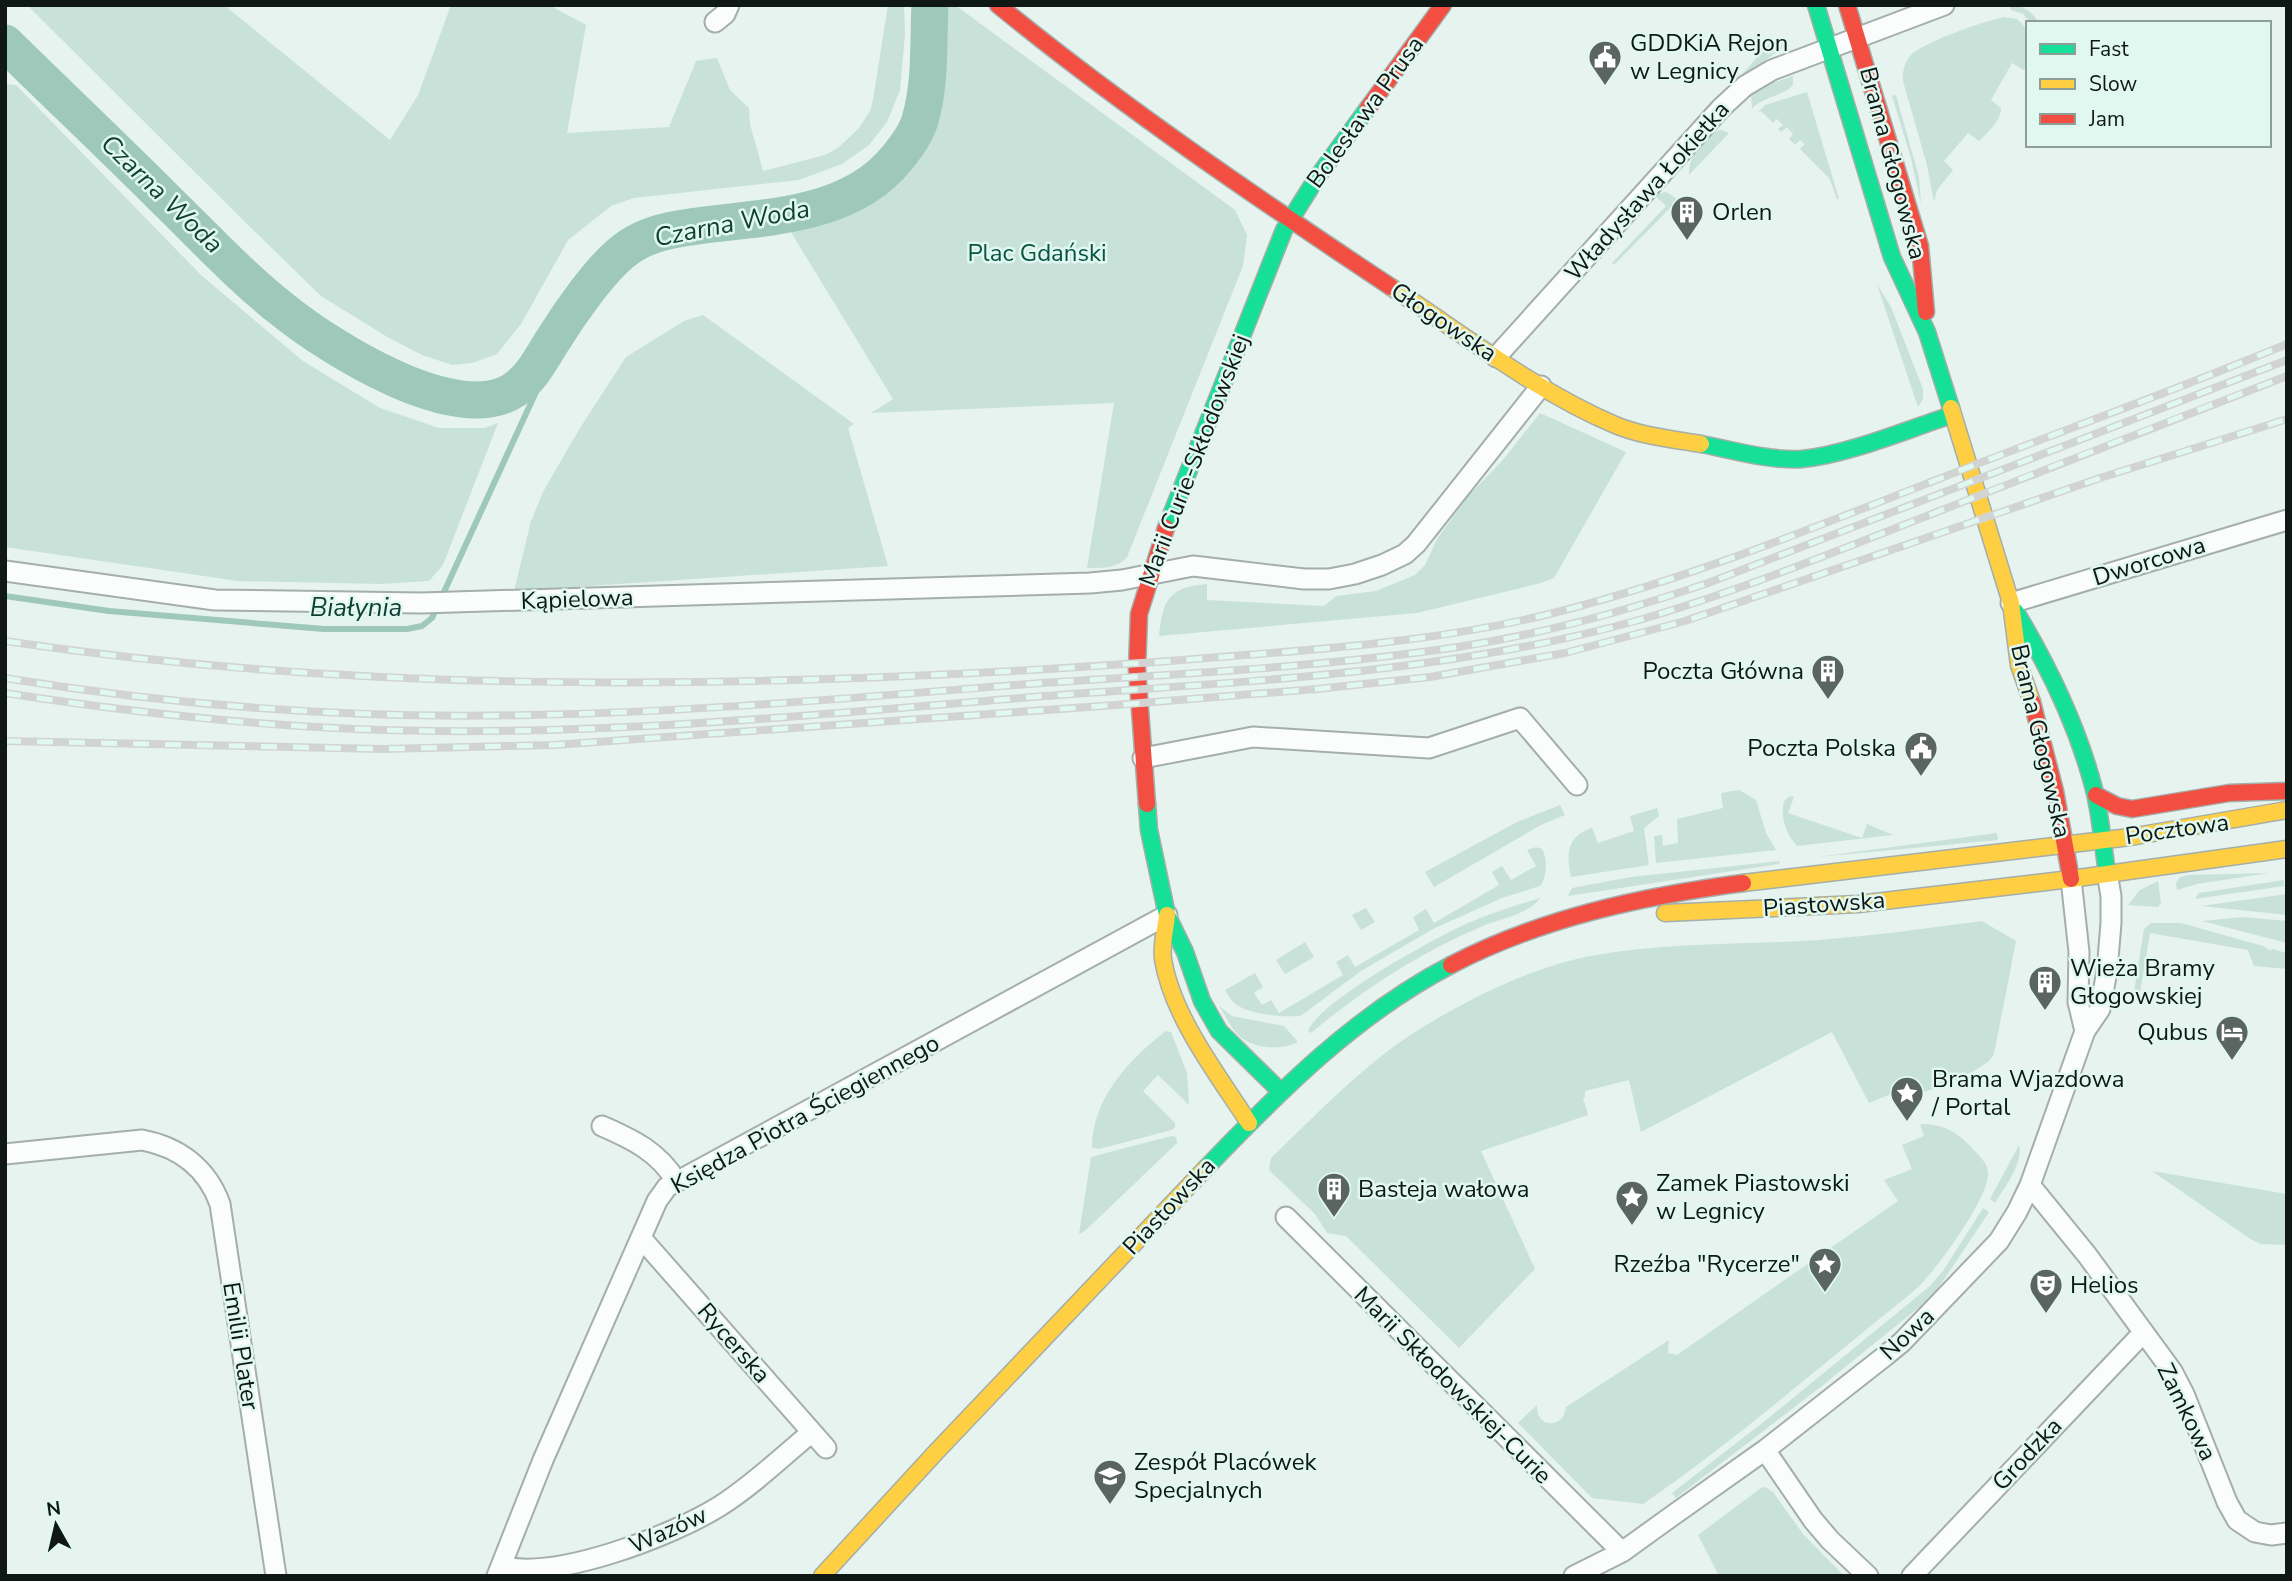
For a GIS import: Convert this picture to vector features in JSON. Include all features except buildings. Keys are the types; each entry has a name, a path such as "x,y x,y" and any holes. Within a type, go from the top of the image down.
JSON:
{"main road":[{"name":"Bolesława Prusa","path":"1290,220 1316,179 1443,5"},
{"name":"Brama Głogowska","path":"1816,5 1892,257 1927,332 2011,603 2019,665 2042,738 2066,844 2071,880"},
{"name":"Brama Głogowska","path":"1847,5 1920,246 1927,332"},
{"name":"Głogowska","path":"1003,7 1064,59 1290,220 1541,386 1593,415 1627,430 1791,459 1821,457 1952,415"},
{"name":"Marii Curie-Skłodowskiej","path":"1280,1091 1219,1031 1202,1001 1185,952 1167,915 1149,830 1136,635 1140,606 1149,574 1272,256 1290,220"},
{"name":"Brama Głogowska","path":"2011,603 2043,656 2065,706 2096,795 2107,873"},
{"path":"2096,795 2117,806 2132,809 2268,790 2287,792"},
{"name":"Pocztowa","path":"2066,844 2244,820 2287,810"},
{"name":"Piastowska","path":"822,1576 888,1503 1280,1091 1357,1023 1397,994 1522,934 1657,897 2066,844"},
{"name":"Pocztowa","path":"2071,880 2287,849"},
{"name":"Piastowska","path":"1577,917 1858,904 2071,880"},
{"name":"Marii Curie-Skłodowskiej","path":"1167,915 1163,958 1175,996 1212,1064 1249,1123"}],"street":[{"path":"715,22 725,14 729,5"},
{"name":"Władysława Łokietka","path":"1496,357 1739,91 1763,75 1944,5"},
{"path":"1149,574 1200,566 1304,579 1329,579 1365,571 1399,558 1420,539 1541,386"},
{"name":"Dworcowa","path":"2011,603 2287,520"},
{"name":"Kąpielowa","path":"5,571 215,600 421,603 1090,583 1149,574"},
{"path":"1143,758 1252,737 1429,748 1520,718 1577,785"},
{"name":"Nowa","path":"1622,1552 1765,1450 1902,1342 1999,1241 2030,1185 2085,1031 2100,1009 2107,971 2111,923 2111,896 2107,873"},
{"path":"2071,880 2079,952 2078,1002 2085,1031"},
{"name":"Księdza Piotra Ściegiennego","path":"499,1571 543,1460 660,1195 676,1181 1167,915"},
{"path":"602,1126 657,1156 676,1181"},
{"name":"Emilii Plater","path":"5,1154 132,1140 158,1143 190,1160 211,1184 220,1204 276,1576"},
{"name":"Zamkowa","path":"2030,1185 2087,1255 2178,1382 2233,1514 2248,1529 2264,1534 2287,1533"},
{"name":"Marii Skłodowskiej-Curie","path":"1286,1217 1622,1552"},
{"name":"Rycerska","path":"642,1238 826,1448"},
{"name":"Grodzka","path":"1912,1576 2143,1332"},
{"name":"Wazów","path":"499,1571 530,1572 591,1561 682,1526 721,1505 812,1432"},
{"path":"1765,1450 1813,1520 1868,1576"},
{"path":"1574,1576 1622,1552"},
{"path":"1599,1576 1622,1552"}],"green space":[{"path":"27,5 224,5 390,140 418,95 451,5 549,5 586,25 567,133 669,127 696,61 717,58 730,90 749,108 750,124 763,171 825,155 838,148 859,128 870,111 873,100 888,5 904,5 905,34 900,90 887,122 869,145 842,164 799,180 634,198 611,206 568,240 521,324 497,354 472,363 452,365 422,355 389,338 321,296"},
{"name":"Plac Gdański","path":"949,5 955,5 1235,210 1247,235 1243,266 1127,557 1114,566 1087,568 1086,574 1114,403 871,413 893,399 789,229 818,223 865,206 895,184 913,164 931,136"},
{"path":"2009,5 2019,6 2038,21 2028,21 2023,14 2011,10"},
{"path":"2004,17 2017,19 2026,28 2026,67 2024,70 2012,63 1991,100 2001,108 1999,117 1990,130 1979,141 1968,133 1944,161 1953,170 1937,190 1934,202 1903,74 1911,55 1918,50 1969,27"},
{"path":"1777,39 1785,46 1736,81 1772,41"},
{"path":"1793,76 1793,85 1789,89 1762,101 1752,109 1751,96 1758,88"},
{"path":"5,84 16,85 202,276 303,361 380,408 439,428 484,428 498,423 443,565 429,581 380,584 238,581 5,547"},
{"path":"1807,92 1839,199 1829,178 1800,149 1805,144 1800,140 1795,145 1789,139 1793,134 1787,127 1781,132 1778,129 1783,125 1777,119 1773,123 1761,111 1757,113 1765,105"},
{"path":"1896,95 1919,177 1921,204 1911,158 1892,96"},
{"path":"1721,130 1729,133 1689,175 1691,161 1698,147 1708,136"},
{"path":"1666,192 1676,198 1676,202 1614,265 1612,263 1666,206 1654,195"},
{"path":"1877,284 1891,307 1923,389 1923,399 1918,407"},
{"path":"703,315 854,424 848,428 888,566 514,591 531,521 544,490 626,357 684,321"},
{"path":"1540,413 1626,452 1554,578 1417,613 1159,636 1166,604 1170,597 1184,588 1207,584 1207,600 1324,606 1336,596 1376,591 1415,575 1425,565 1437,539 1468,496 1502,461"},
{"path":"1739,790 1756,800 1766,833 1776,850 1656,863 1654,836 1662,835 1663,846 1678,843 1677,819 1723,808 1721,793"},
{"path":"1790,796 1794,797 1788,813 1862,838 1867,824 1893,835 1797,846 1783,819 1784,801"},
{"path":"1560,805 1565,815 1541,825 1434,887 1425,872 1517,822"},
{"path":"1657,808 1659,816 1644,828 1649,865 1571,877 1569,853 1577,836 1592,828 1598,843 1634,831 1630,816"},
{"path":"1997,833 1998,840 1817,857"},
{"path":"1536,847 1542,849 1546,863 1540,886 1502,898 1433,929 1361,971 1302,1015 1280,1016 1246,1010 1235,1004 1225,990 1255,973 1263,987 1254,993 1262,1005 1271,1000 1279,1013 1343,975 1336,962 1348,955 1355,967 1419,930 1413,917 1426,909 1434,923 1499,885 1492,872 1502,866 1511,880 1536,866 1527,850"},
{"path":"1780,861 1779,864 1568,896 1572,888 1631,877"},
{"path":"2269,873 2197,884 2177,890 2176,883 2180,877 2188,875"},
{"path":"2284,880 2284,886 2195,899 2199,893"},
{"path":"2158,881 2161,903 2158,907 2128,905 2140,890"},
{"path":"2287,894 2287,915 2201,906"},
{"path":"1540,898 1521,912 1460,936 1415,960 1371,987 1311,1033 1308,1031 1317,1018 1357,986 1435,939 1473,921"},
{"path":"1366,908 1375,922 1361,930 1352,915"},
{"path":"2243,917 2287,921 2287,943 2202,921"},
{"path":"1982,921 2016,941 1994,1054 1980,1067 1955,1080 1908,1098 1903,1089 1869,1103 1832,1032 1641,1132 1629,1080 1585,1091 1583,1098 1588,1115 1481,1151 1535,1269 1459,1348 1346,1236 1327,1233 1315,1214 1269,1170 1271,1158 1340,1091 1395,1045 1499,986 1544,968 1618,951 1839,938"},
{"path":"2151,923 2181,923 2263,946 2271,951 2272,949 2287,953 2287,969 2254,966 2248,950 2150,933 2140,993 2134,992 2144,929"},
{"path":"1305,942 1314,957 1285,974 1276,960"},
{"path":"1219,1006 1232,1016 1284,1026 1298,1042 1284,1047 1267,1047 1244,1040 1235,1032"},
{"path":"1166,1031 1171,1032 1187,1073 1189,1105 1158,1075 1143,1091 1175,1123 1175,1127 1099,1149 1092,1148 1098,1113 1115,1082 1139,1054"},
{"path":"1920,1125 1943,1127 1955,1133 1979,1155 1988,1169 1980,1199 1959,1235 1914,1291 1678,1479 1643,1504 1592,1498 1518,1423 1537,1405 1540,1418 1545,1422 1555,1423 1560,1420 1566,1407 1669,1340 1668,1353 1677,1355 1898,1201 1884,1180 1912,1169 1902,1145 1924,1136"},
{"path":"1171,1136 1176,1137 1177,1143 1079,1234 1091,1157"},
{"path":"2019,1145 2019,1160 1995,1203 1990,1199"},
{"path":"2152,1171 2287,1194 2287,1245 2260,1244 2249,1238"},
{"path":"1983,1208 1989,1212 1933,1296 1676,1498 1672,1493 1930,1286 1943,1271"},
{"path":"1765,1487 1773,1492 1803,1534 1844,1576 1719,1576 1698,1535"}],"waterway":[{"name":"Czarna Woda","path":"5,43 238,270 304,326 361,362 394,378 460,399 489,399 514,390 526,380 596,280 616,258 637,243 671,230 796,213 852,194 876,179 904,149 920,120 927,77 930,5"},
{"name":"Białynia","path":"5,596 109,611 324,629 407,629 422,626 432,618 536,392 535,368"}],"railway":[{"path":"5,641 134,658 263,670 525,682 918,676 1153,662 1399,641 1537,617 1689,573 2287,344"},
{"path":"5,678 135,696 266,708 398,715 529,715 717,707 1243,670 1458,647 1584,621 1708,583 2287,360"},
{"path":"5,693 112,708 274,724 383,730 513,731 818,715 1270,680 1419,664 1566,638 1639,620 1714,596 2287,376"},
{"path":"5,741 382,749 554,745 1116,705 1430,677 1565,653 1685,621 2100,478 2287,419"}],"traffic: fast":[{"path":"1816,5 1892,257 1927,332 1951,408"},
{"path":"1166,528 1284,230 1316,179 1368,108"},
{"path":"1701,444 1764,457 1820,457 1952,415"},
{"path":"2016,612 2052,677 2081,746 2095,793 2107,873"},
{"path":"1147,804 1149,830 1167,915 1185,952 1202,1001 1219,1031 1280,1091"},
{"path":"1206,1168 1320,1056 1383,1007 1451,965"}],"traffic: slow":[{"path":"1391,287 1527,378 1584,410 1634,431 1701,444"},
{"path":"1951,408 2011,603 2019,665 2032,702"},
{"path":"1743,883 2130,837 2287,810"},
{"path":"1665,913 1858,904 2071,879 2287,849"},
{"path":"1167,915 1163,959 1176,1002 1198,1044 1249,1123"},
{"path":"822,1576 1206,1168"}],"traffic: jam":[{"path":"998,5 1093,80 1191,151 1391,287"},
{"path":"1368,108 1443,5"},
{"path":"1847,5 1920,246 1926,312"},
{"path":"1147,804 1137,669 1139,614 1166,528"},
{"path":"2032,702 2055,791 2071,879"},
{"path":"2096,795 2117,806 2132,809 2229,793 2287,791"},
{"path":"1451,965 1521,934 1593,911 1743,883"}],"place":[{"name":"GDDKiA Rejon w Legnicy","path":"1605,87"},
{"name":"Orlen","path":"1687,242"},
{"name":"Poczta Główna","path":"1828,701"},
{"name":"Poczta Polska","path":"1921,778"},
{"name":"Wieża Bramy Głogowskiej","path":"2045,1012"},
{"name":"Qubus","path":"2232,1062"},
{"name":"Brama Wjazdowa / Portal","path":"1907,1123"},
{"name":"Basteja wałowa","path":"1334,1219"},
{"name":"Zamek Piastowski w Legnicy","path":"1632,1227"},
{"name":"Rzeźba \"Rycerze\"","path":"1825,1294"},
{"name":"Helios","path":"2046,1315"},
{"name":"Zespół Placówek Specjalnych","path":"1110,1506"}]}
